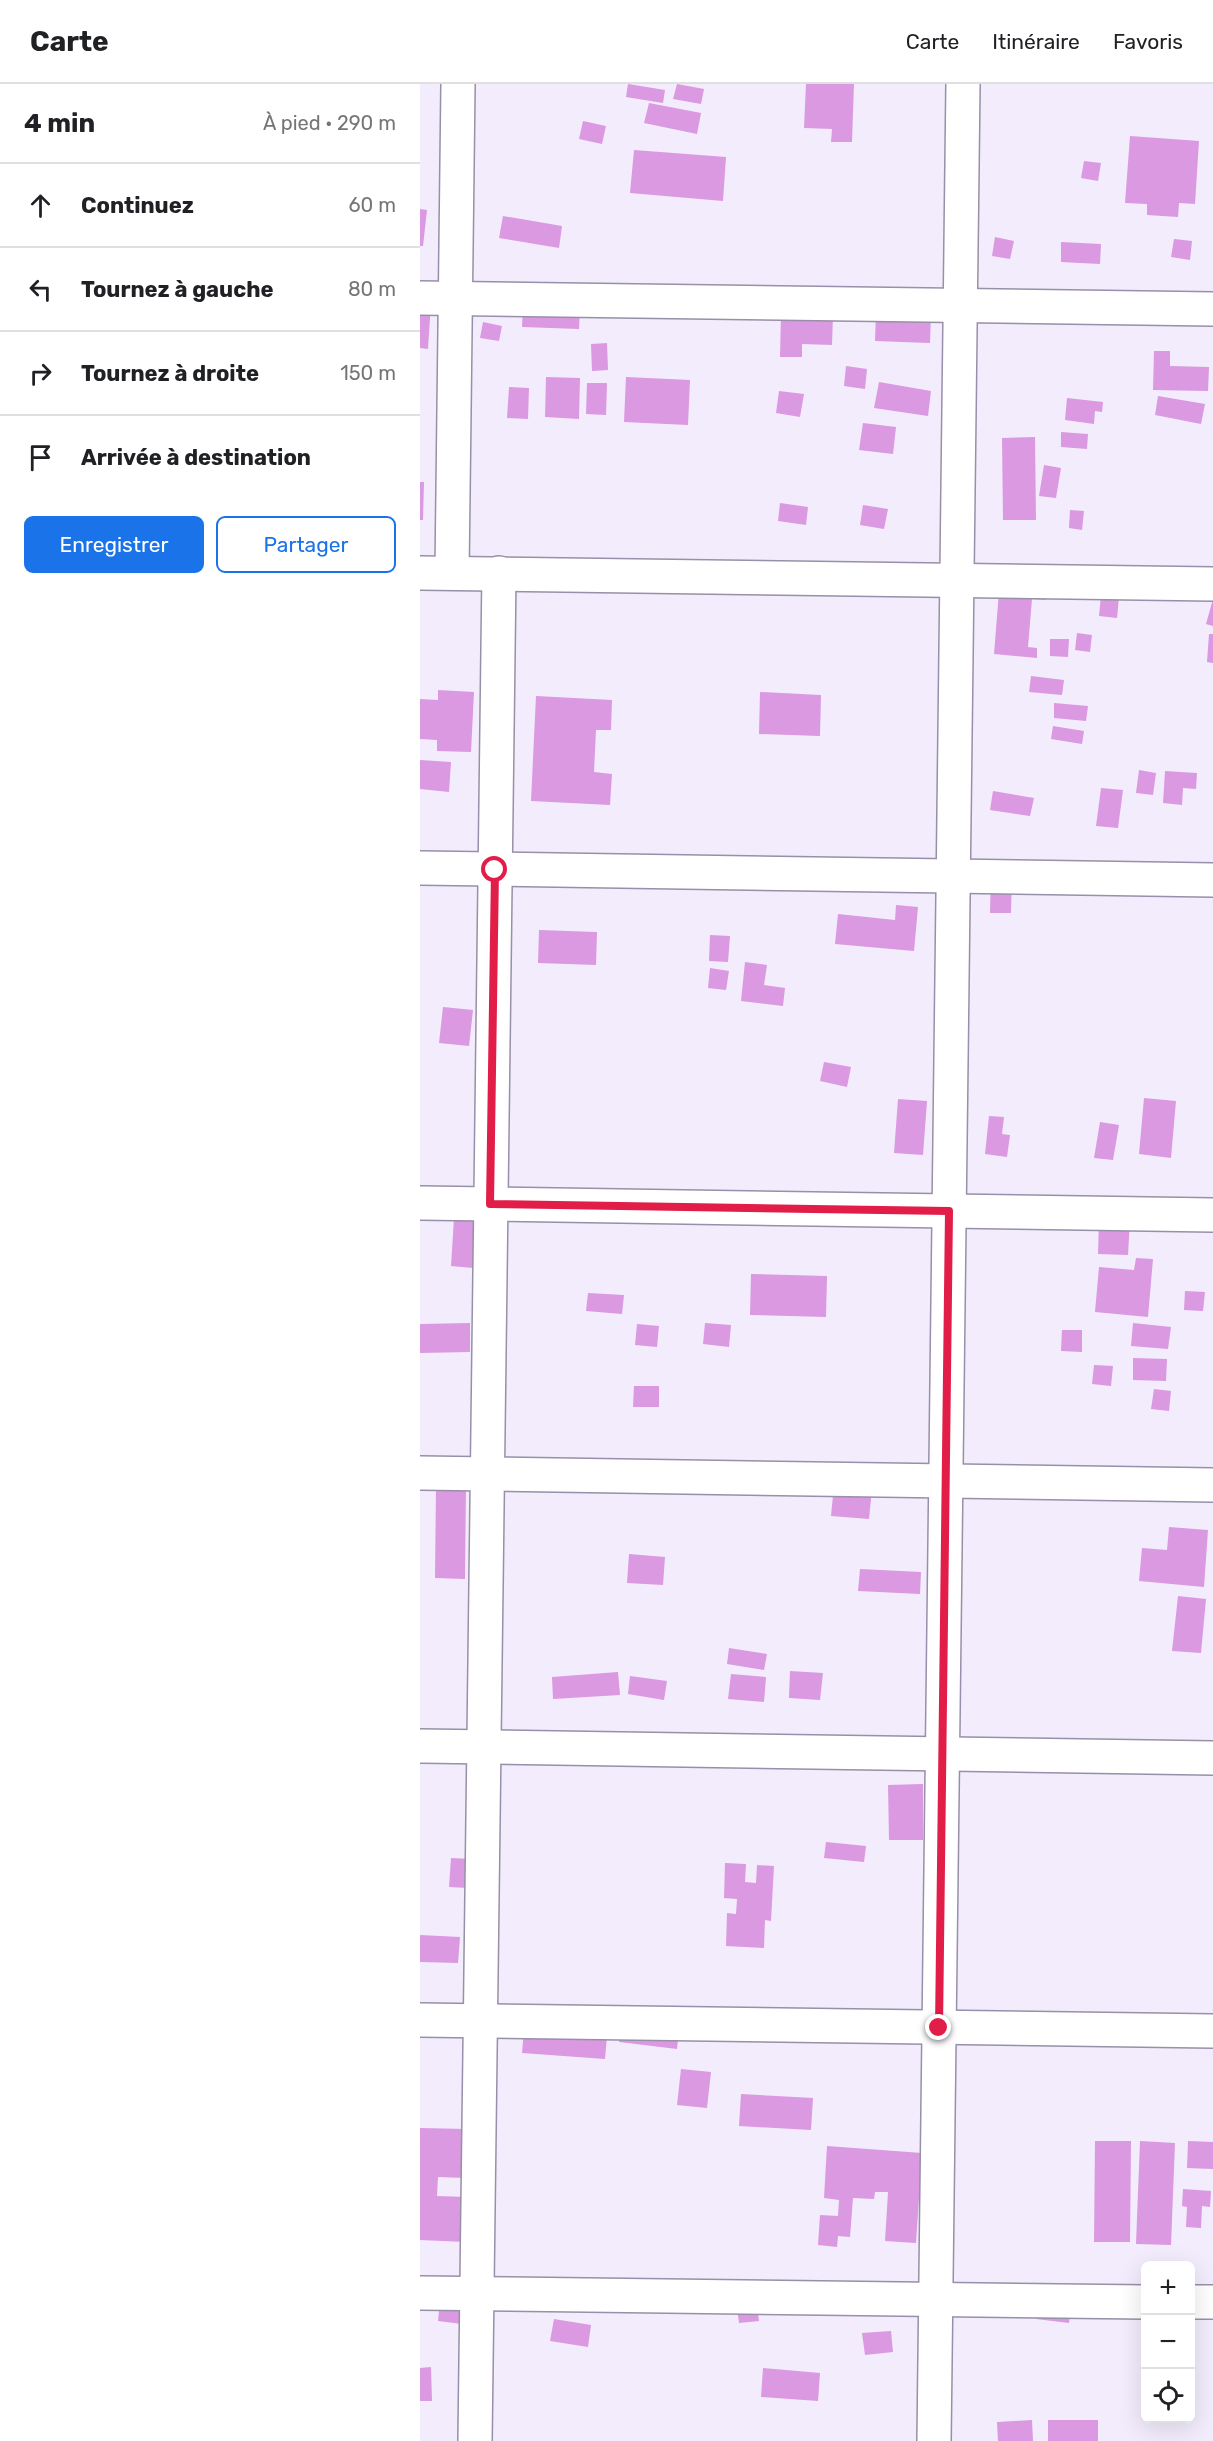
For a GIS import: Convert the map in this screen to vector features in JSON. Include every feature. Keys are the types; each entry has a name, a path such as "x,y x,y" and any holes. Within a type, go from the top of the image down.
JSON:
{"street":[{"path":"459,84 456,299 436,573 1213,584"},
{"path":"934,2441 963,84"},
{"path":"420,298 1213,309"},
{"path":"475,2441 499,573"},
{"path":"420,868 1213,880"},
{"path":"420,1203 1213,1215"},
{"path":"420,1473 1213,1485"},
{"path":"420,1746 1213,1758"},
{"path":"420,2020 1213,2031"},
{"path":"420,2293 1141,2302"},
{"path":"1195,2302 1213,2302"}],"building":[{"path":"628,84 665,90 663,103 626,97"},
{"path":"677,84 704,89 701,104 673,99"},
{"path":"806,84 854,84 852,142 831,142 832,129 804,128"},
{"path":"649,103 701,113 697,134 644,123"},
{"path":"583,121 606,126 602,144 579,139"},
{"path":"1130,136 1199,141 1195,204 1179,203 1178,217 1147,215 1147,204 1125,203"},
{"path":"634,150 726,157 723,201 630,193"},
{"path":"1084,161 1101,163 1098,181 1081,178"},
{"path":"420,209 427,210 423,246 420,246"},
{"path":"503,216 562,226 559,248 499,238"},
{"path":"995,237 1014,241 1010,259 992,256"},
{"path":"1174,239 1192,241 1190,260 1171,257"},
{"path":"1061,242 1101,244 1100,264 1061,262"},
{"path":"420,302 431,303 428,349 420,348"},
{"path":"523,306 580,308 579,329 522,327"},
{"path":"876,312 931,313 930,343 875,341"},
{"path":"781,313 833,315 832,345 802,344 802,357 780,357"},
{"path":"483,322 502,326 499,341 480,338"},
{"path":"607,343 608,370 592,371 591,344"},
{"path":"1154,351 1170,351 1170,366 1209,367 1208,391 1153,390"},
{"path":"846,366 867,369 865,389 844,386"},
{"path":"546,377 580,378 579,419 545,417"},
{"path":"626,377 690,380 688,425 624,422"},
{"path":"879,382 931,391 928,416 874,408"},
{"path":"587,383 607,383 606,415 586,414"},
{"path":"509,387 529,388 528,419 507,418"},
{"path":"779,391 804,394 800,417 776,413"},
{"path":"1158,396 1205,404 1201,424 1155,415"},
{"path":"1067,398 1103,402 1102,412 1095,411 1094,424 1065,420"},
{"path":"863,423 896,427 893,454 859,450"},
{"path":"1061,432 1088,434 1087,449 1061,447"},
{"path":"1035,437 1036,520 1003,520 1002,438"},
{"path":"1044,465 1061,468 1056,498 1039,496"},
{"path":"420,482 424,482 423,520 420,520"},
{"path":"780,503 808,507 806,525 778,521"},
{"path":"863,505 888,509 884,529 860,525"},
{"path":"1070,510 1084,511 1082,530 1069,528"},
{"path":"1000,579 1047,583 1046,600 1032,599 1028,647 1037,648 1037,658 994,654"},
{"path":"1102,585 1120,586 1117,618 1099,616"},
{"path":"1213,599 1213,626 1206,624"},
{"path":"1077,633 1092,635 1090,652 1075,650"},
{"path":"1209,634 1213,634 1213,663 1207,662"},
{"path":"1050,639 1069,639 1068,657 1050,656"},
{"path":"1031,676 1064,680 1062,695 1029,692"},
{"path":"438,690 474,692 471,752 437,751 437,740 420,739 420,699 438,700"},
{"path":"760,692 821,695 820,736 759,734"},
{"path":"536,696 612,700 611,730 596,730 594,772 612,774 610,805 531,801"},
{"path":"1054,703 1088,706 1086,721 1054,718"},
{"path":"1053,726 1084,731 1082,744 1051,739"},
{"path":"420,760 451,762 449,792 420,789"},
{"path":"1139,770 1156,773 1153,795 1136,793"},
{"path":"1165,771 1197,773 1196,789 1183,788 1182,805 1163,803"},
{"path":"1101,788 1123,790 1118,828 1096,826"},
{"path":"993,791 1034,798 1030,816 990,810"},
{"path":"991,874 1012,875 1011,913 990,913"},
{"path":"896,905 918,907 914,951 835,944 838,914 895,920"},
{"path":"539,930 597,932 596,965 538,963"},
{"path":"710,935 730,936 728,962 709,961"},
{"path":"745,962 767,965 764,985 785,988 783,1006 741,1001"},
{"path":"710,968 729,971 726,990 708,988"},
{"path":"443,1007 473,1010 469,1046 439,1043"},
{"path":"824,1062 851,1067 847,1087 820,1081"},
{"path":"1144,1098 1176,1101 1171,1158 1139,1154"},
{"path":"898,1099 927,1101 923,1155 894,1153"},
{"path":"989,1116 1004,1117 1002,1134 1010,1135 1007,1157 985,1154"},
{"path":"1100,1122 1119,1125 1113,1160 1094,1158"},
{"path":"454,1218 476,1220 473,1268 451,1266"},
{"path":"1099,1218 1130,1220 1128,1255 1098,1254"},
{"path":"1136,1258 1153,1259 1148,1317 1095,1312 1099,1267 1134,1270"},
{"path":"751,1274 827,1276 826,1317 750,1315"},
{"path":"1185,1291 1205,1292 1203,1311 1184,1310"},
{"path":"588,1293 624,1295 622,1314 586,1311"},
{"path":"470,1323 470,1352 420,1353 420,1324"},
{"path":"705,1323 731,1325 729,1347 703,1344"},
{"path":"1133,1323 1171,1327 1168,1349 1131,1346"},
{"path":"637,1324 659,1326 657,1347 635,1345"},
{"path":"1062,1330 1082,1330 1082,1352 1061,1351"},
{"path":"1133,1358 1167,1359 1166,1381 1133,1380"},
{"path":"1094,1365 1113,1366 1111,1386 1092,1384"},
{"path":"634,1386 659,1386 659,1407 633,1407"},
{"path":"1154,1389 1171,1391 1169,1411 1151,1409"},
{"path":"834,1485 872,1489 869,1519 831,1516"},
{"path":"436,1486 466,1487 465,1579 435,1578"},
{"path":"1169,1527 1208,1530 1204,1587 1139,1581 1142,1548 1167,1550"},
{"path":"629,1554 665,1557 663,1585 627,1583"},
{"path":"860,1569 921,1572 920,1594 858,1591"},
{"path":"1178,1596 1206,1599 1201,1653 1172,1651"},
{"path":"729,1648 767,1654 764,1670 727,1664"},
{"path":"790,1671 823,1673 820,1700 789,1698"},
{"path":"618,1672 620,1695 553,1699 552,1677"},
{"path":"731,1674 766,1677 764,1702 728,1699"},
{"path":"630,1676 667,1681 664,1700 628,1694"},
{"path":"923,1784 923,1840 889,1840 888,1785"},
{"path":"826,1842 866,1846 864,1862 824,1858"},
{"path":"451,1858 470,1859 468,1888 449,1887"},
{"path":"725,1863 746,1864 745,1882 756,1883 757,1865 774,1866 771,1921 765,1920 764,1948 726,1946 727,1913 736,1914 737,1899 724,1898"},
{"path":"420,1935 460,1937 458,1963 420,1962"},
{"path":"525,2018 608,2024 605,2059 522,2053"},
{"path":"621,2023 679,2031 677,2049 619,2042"},
{"path":"681,2069 711,2072 707,2108 677,2105"},
{"path":"741,2094 813,2098 811,2130 739,2126"},
{"path":"420,2128 467,2129 465,2178 438,2177 437,2196 467,2197 466,2242 420,2240"},
{"path":"1095,2141 1131,2141 1130,2242 1094,2242"},
{"path":"1140,2141 1175,2143 1171,2245 1136,2244"},
{"path":"1188,2141 1213,2142 1213,2169 1187,2168"},
{"path":"827,2146 922,2153 916,2243 885,2241 888,2192 875,2192 874,2199 853,2198 850,2237 838,2236 837,2247 818,2245 820,2215 838,2216 839,2200 824,2198"},
{"path":"1183,2189 1211,2191 1210,2207 1202,2206 1201,2228 1186,2227 1187,2207 1182,2206"},
{"path":"756,2297 759,2321 739,2323 736,2300"},
{"path":"1039,2297 1072,2300 1069,2323 1036,2319"},
{"path":"440,2301 463,2304 462,2324 438,2321"},
{"path":"554,2319 591,2325 588,2347 550,2341"},
{"path":"891,2331 893,2352 865,2355 862,2333"},
{"path":"431,2367 432,2401 420,2401 420,2368"},
{"path":"763,2368 820,2373 818,2401 761,2397"},
{"path":"1032,2420 1033,2441 998,2441 997,2422"},
{"path":"1048,2420 1098,2420 1098,2441 1048,2441"}],"route":[{"path":"495,870 490,1204 949,1211 939,2028"}]}
